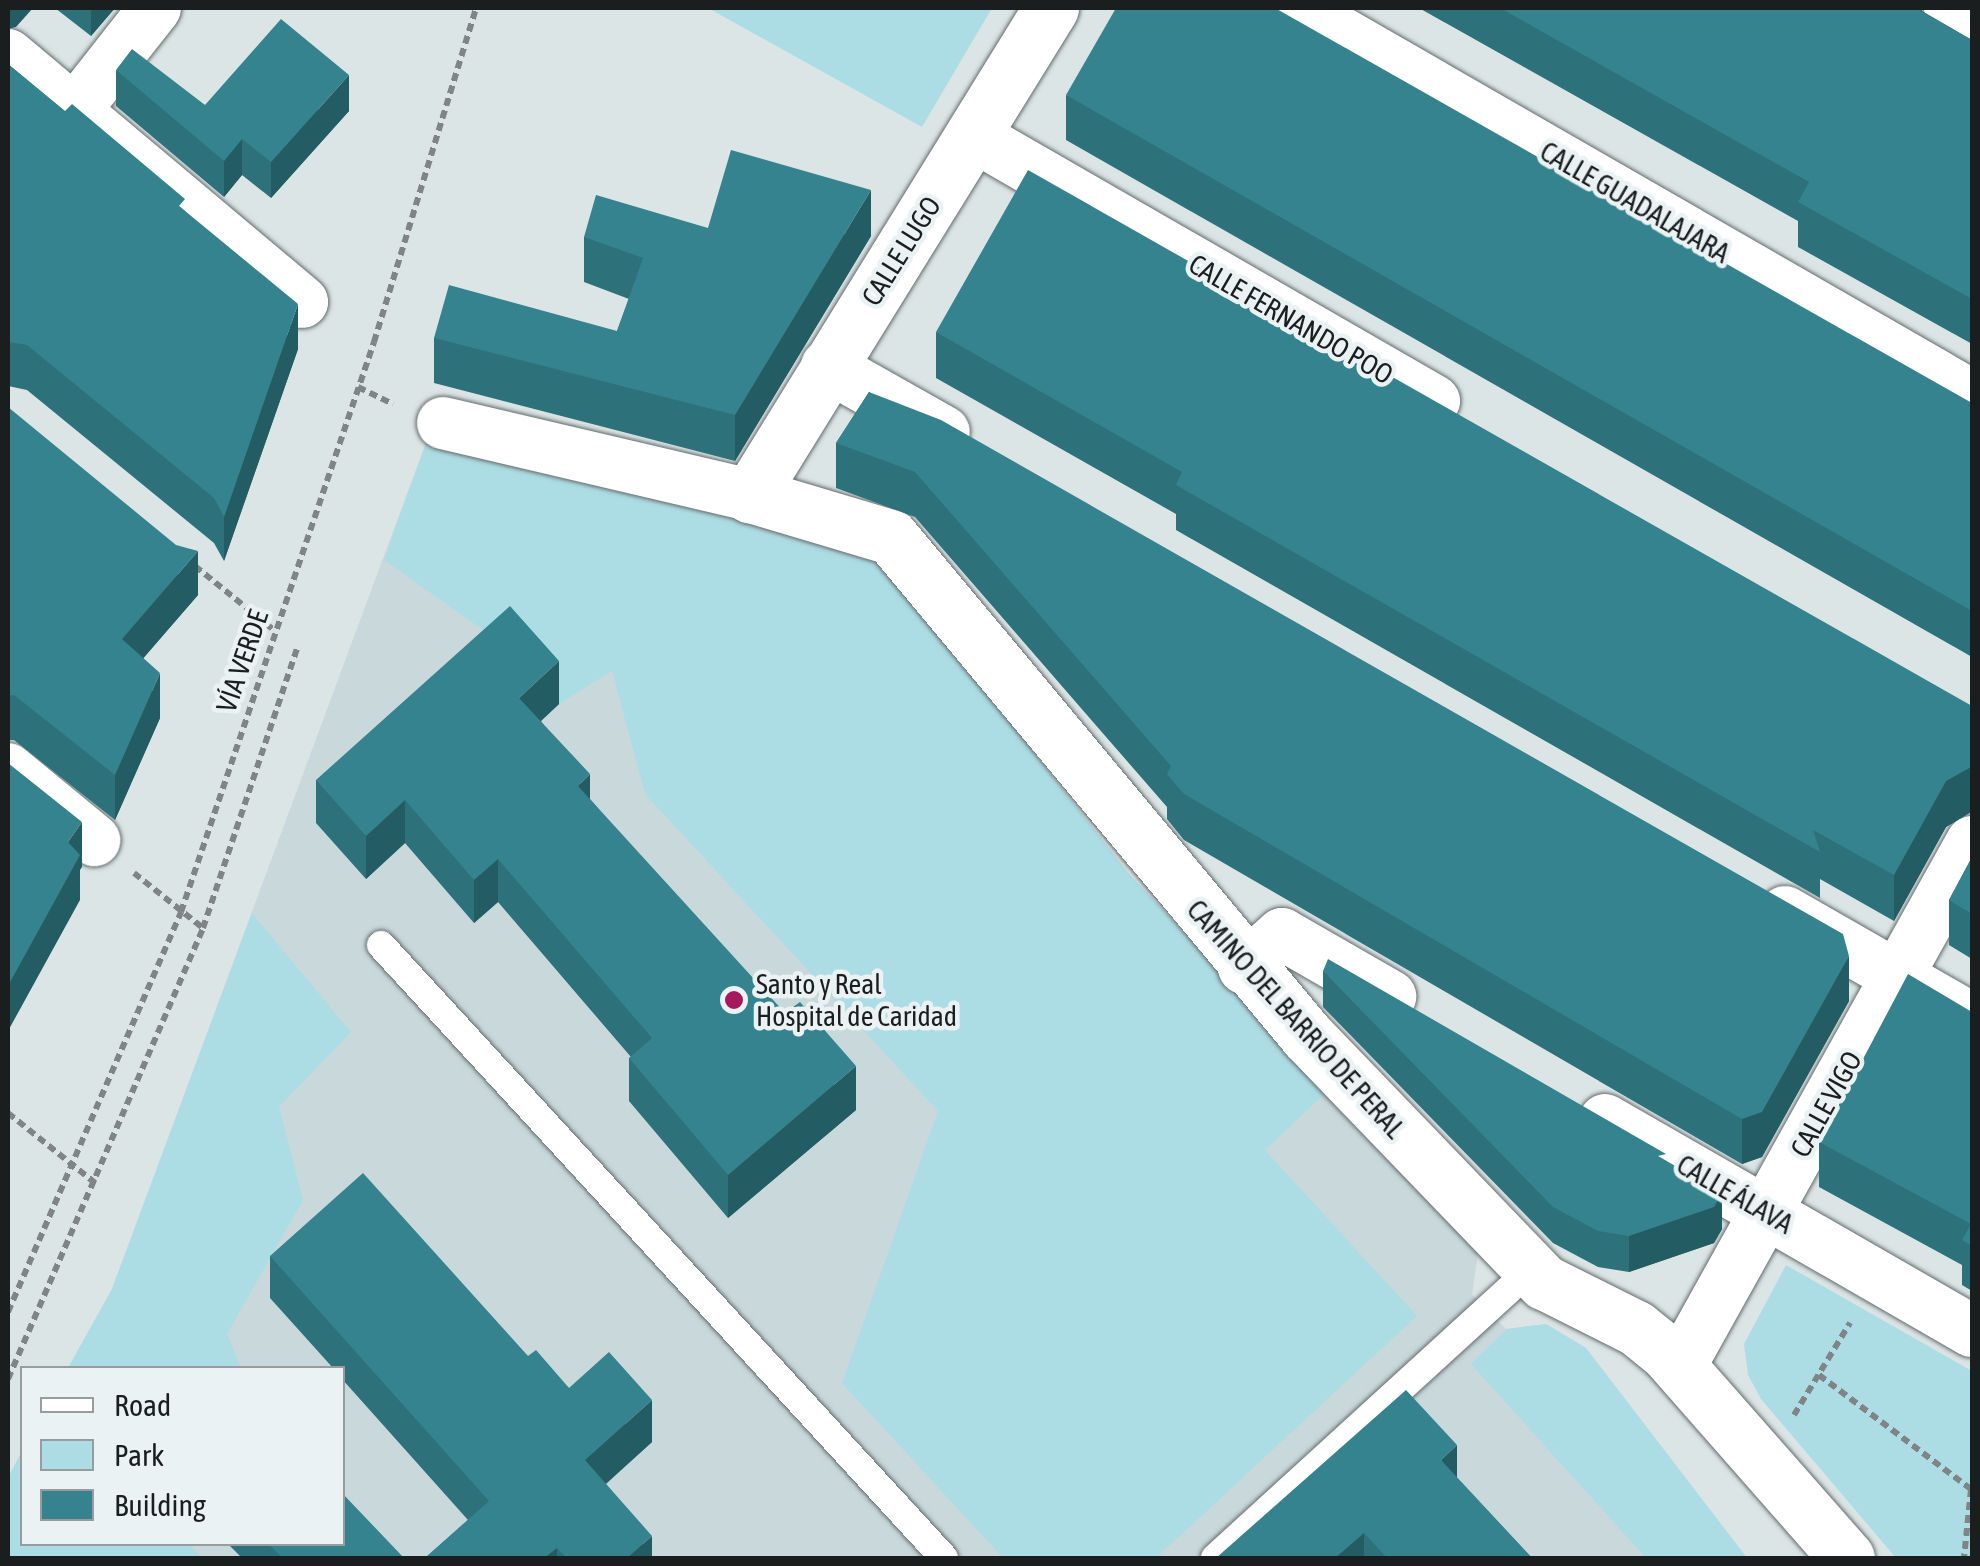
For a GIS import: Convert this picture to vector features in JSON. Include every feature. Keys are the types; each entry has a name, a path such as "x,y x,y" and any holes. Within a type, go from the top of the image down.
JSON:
{"street":[{"path":"74,111 155,8"},
{"name":"CALLE LUGO","path":"750,494 1051,8"},
{"name":"CALLE GUADALAJARA","path":"1298,8 1972,396"},
{"path":"1950,8 1972,21"},
{"path":"8,56 302,302"},
{"name":"CALLE FERNANDO POO","path":"974,136 1478,426"},
{"path":"828,366 995,462"},
{"path":"444,423 750,494"},
{"name":"CAMINO DEL BARRIO DE PERAL","path":"750,494 890,536 1244,968 1530,1270 1564,1295 1636,1328 1680,1366 1847,1558"},
{"path":"8,769 94,840"},
{"name":"CALLE VIGO","path":"1680,1366 1972,842"},
{"path":"1742,887 1972,1019"},
{"path":"1244,968 1282,934 1437,1023"},
{"name":"CALLE ÁLAVA","path":"1558,1093 1972,1331"}],"lane":[{"path":"381,946 944,1558"},
{"path":"1215,1558 1530,1270"}],"path":[{"name":"VÍA VERDE","path":"8,1312 180,912 386,306 476,8"},
{"path":"195,566 276,631"},
{"name":"VÍA VERDE","path":"8,1379 203,928 298,646"},
{"path":"94,840 203,928"},
{"path":"8,1113 95,1183"},
{"path":"1786,1429 1860,1306"},
{"path":"1818,1375 1972,1488 1964,1558"}],"shaded area":[{"name":"Santo y Real Hospital de Caridad","path":"431,429 891,570 1129,874 1478,1252 1472,1295 1506,1329 1546,1324 1586,1348 1747,1558 8,1558 8,1478 20,1455 20,1546 345,1546 345,1366 69,1366 112,1289"}],"green space":[{"path":"708,8 992,8 922,127"},
{"path":"431,429 868,554 890,570 1129,874 1331,1088 1265,1150 1417,1316 1156,1558 1003,1558 842,1383 938,1111 645,794 612,671 559,704 510,649 384,560"},
{"path":"252,913 351,1032 279,1107 303,1200 227,1334 240,1366 69,1366 112,1289"},
{"path":"1786,1265 1972,1371 1972,1558 1896,1558 1761,1399 1748,1375 1744,1344"},
{"path":"1546,1324 1586,1348 1747,1558 1646,1558 1471,1364 1507,1329"},
{"path":"20,1455 20,1546 191,1546 202,1558 8,1558 8,1478"}],"building":[{"path":"1116,8 1275,8 1972,403 1972,611 1066,95"},
{"path":"1500,8 1915,8 1972,40 1972,299 1798,202 1809,182"},
{"path":"281,19 349,75 271,162 242,139 224,161 116,70 132,49 205,105"},
{"path":"8,64 65,111 72,104 185,199 179,206 298,304 224,517 214,498 27,345 8,342"},
{"path":"731,150 871,190 735,415 434,338 449,285 617,331 643,258 584,237 596,195 708,228"},
{"path":"1028,170 1972,706 1972,767 1946,781 1894,875 1813,830 1820,852 1176,485 1182,472 936,332"},
{"path":"869,392 941,420 1843,934 1849,956 1762,1112 1742,1119 1184,794 1167,774 1171,766 915,472 836,443"},
{"path":"8,407 176,545 198,551 122,639 160,673 115,775 14,695 8,696"},
{"path":"510,606 559,661 519,698 590,774 578,786 785,1013 800,1002 856,1066 728,1175 629,1058 652,1038 498,859 474,880 405,800 366,836 316,780"},
{"path":"8,763 82,822 68,842 80,855 8,986"},
{"path":"1972,857 1972,914 1949,900"},
{"path":"1328,959 1666,1154 1658,1156 1722,1193 1714,1207 1629,1236 1598,1231 1553,1207 1323,971"},
{"path":"1908,974 1972,1012 1972,1246 1962,1240 1971,1224 1819,1142"},
{"path":"363,1173 528,1356 536,1350 569,1388 609,1352 652,1400 585,1460 652,1536 627,1558 567,1558 557,1548 544,1558 425,1558 489,1501 270,1256"},
{"path":"1406,1390 1457,1445 1441,1460 1532,1558 1387,1558 1364,1533 1335,1558 1216,1558"},
{"path":"345,1496 404,1558 283,1558 270,1546 345,1546"}],"place":[{"name":"Santo y Real Hospital de Caridad","path":"734,1000"}]}
